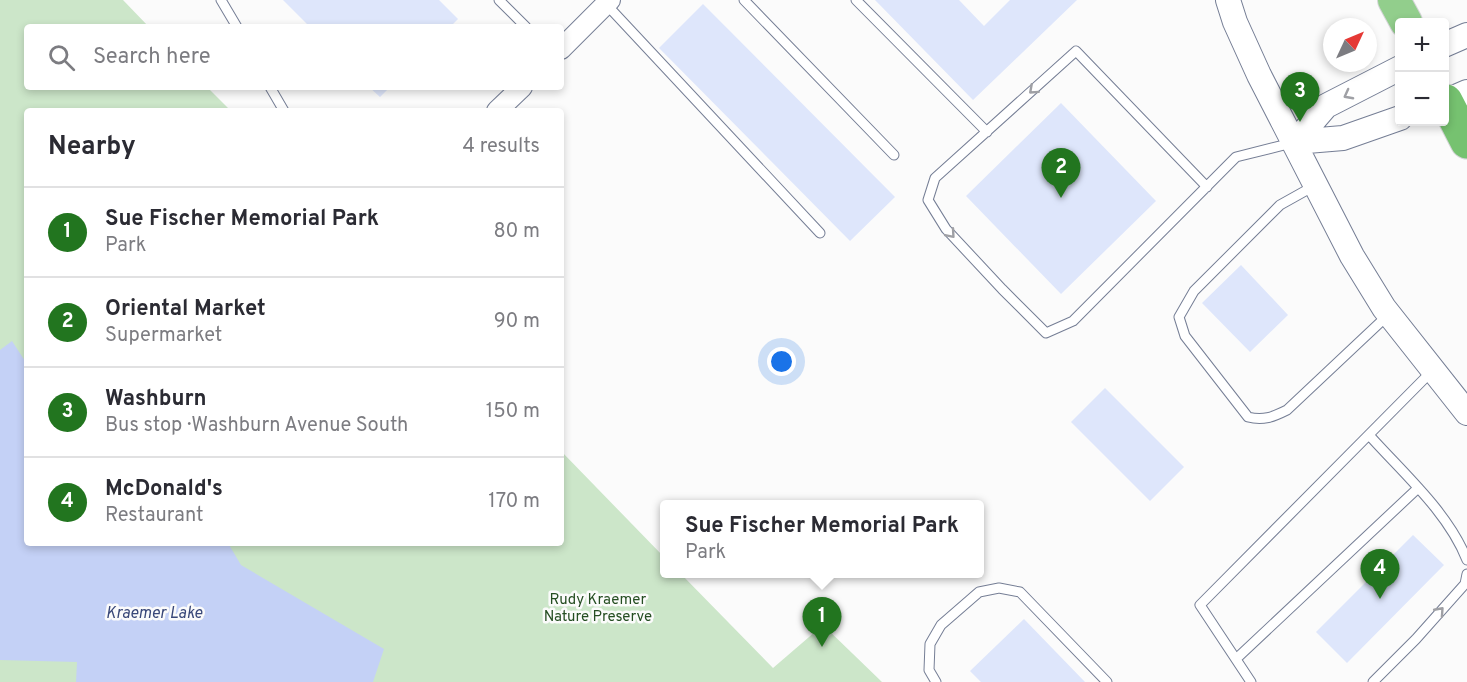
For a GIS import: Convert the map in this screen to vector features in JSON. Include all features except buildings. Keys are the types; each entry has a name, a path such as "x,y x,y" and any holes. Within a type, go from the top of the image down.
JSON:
{"highway":[{"path":"1395,0 1404,18"},
{"path":"1451,98 1467,142"}],"street":[{"path":"1228,0 1235,22 1259,75 1352,256 1389,314 1467,413"},
{"path":"564,45 606,1"},
{"path":"1449,43 1467,35"},
{"path":"1295,142 1326,106 1395,71"},
{"path":"500,108 519,90"},
{"path":"1295,142 1343,138 1395,120"}],"lane":[{"path":"220,0 235,24"},
{"path":"499,0 523,24"},
{"path":"744,0 894,155"},
{"path":"856,0 987,132"},
{"path":"606,1 820,233"},
{"path":"1207,187 1076,51 935,178 928,200 946,229 1047,333 1073,321 1207,187 1236,158 1295,142"},
{"path":"272,90 282,108"},
{"path":"1316,185 1280,205 1194,291 1179,317 1185,336 1248,417 1260,420 1271,418 1287,410 1389,314"},
{"path":"1251,682 1200,605 1433,370"},
{"path":"1369,435 1443,516 1461,544 1467,560"},
{"path":"1236,659 1417,489"},
{"path":"1373,682 1416,639 1466,579"},
{"path":"936,682 929,670 930,644 941,625 979,592 999,588 1020,592 1107,682"}],"green space":[{"name":"Rudy Kraemer Nature Preserve","path":"0,0 123,0 146,24 24,24 24,90 210,90 228,108 24,108 24,546 564,546 564,454 660,553 660,578 685,578 773,668 823,625 882,682 0,682"}],"water":[{"name":"Kraemer Lake","path":"12,341 24,359 24,546 230,546 241,565 384,649 373,682 76,682 77,662 0,660 0,350"}],"place":[{"name":"Washburn","path":"1300,122"},
{"name":"Oriental Market","path":"1061,198"},
{"name":"McDonald's","path":"1380,599"},
{"name":"Sue Fischer Memorial Park","path":"822,647"}]}
